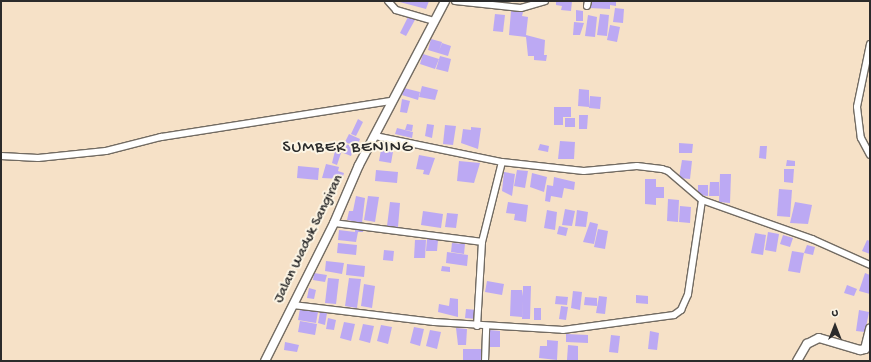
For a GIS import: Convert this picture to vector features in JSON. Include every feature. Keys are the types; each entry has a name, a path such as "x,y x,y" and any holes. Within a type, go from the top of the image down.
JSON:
{"street":[{"path":"388,1 392,8 434,21"},
{"name":"Jalan Waduk Sangiran","path":"265,361 334,223 359,165 445,1"},
{"path":"455,1 521,8 545,1"},
{"path":"521,8 526,1"},
{"path":"870,44 857,107 861,138 870,155"},
{"path":"1,156 38,158 106,151 161,137 392,101"},
{"path":"375,136 502,162 584,171 637,166 662,169 668,171 702,200 812,239 870,265"},
{"path":"477,326 482,242 502,162"},
{"path":"293,305 370,316 486,327 563,330 674,315 681,310 688,294 702,200"},
{"path":"334,223 482,242"},
{"path":"484,361 486,327"},
{"path":"797,361 807,344 819,338 860,350 865,349 870,329"}],"building":[{"path":"396,1 429,1 426,9"},
{"path":"556,1 572,1 571,11 561,10 562,6 556,5"},
{"path":"589,1 616,1 616,6 610,5 610,9 589,8"},
{"path":"615,8 624,9 623,23 613,22"},
{"path":"576,10 583,11 583,21 576,21"},
{"path":"511,11 523,12 522,16 528,17 526,35 545,40 544,55 547,55 546,61 534,60 534,56 528,56 526,37 509,35"},
{"path":"495,14 505,15 503,32 493,31"},
{"path":"600,14 609,15 607,36 597,35"},
{"path":"409,15 416,18 406,36 400,33"},
{"path":"588,15 597,17 595,37 585,36"},
{"path":"574,22 584,23 580,35 573,35"},
{"path":"610,25 620,27 617,42 607,40"},
{"path":"431,39 442,42 439,51 442,43 451,46 448,56 428,50"},
{"path":"423,54 439,59 435,69 420,64"},
{"path":"440,56 451,59 448,72 436,69"},
{"path":"422,86 438,90 435,100 419,97"},
{"path":"404,88 420,92 418,100 402,95"},
{"path":"579,89 589,90 589,107 578,106"},
{"path":"590,96 601,97 600,109 589,108"},
{"path":"402,99 410,101 407,113 400,112"},
{"path":"554,107 571,107 571,117 563,117 563,125 554,125"},
{"path":"579,115 588,115 587,129 579,129"},
{"path":"565,118 575,118 575,127 565,127"},
{"path":"358,119 363,122 356,136 351,134"},
{"path":"407,124 413,125 412,131 405,130"},
{"path":"427,124 434,125 432,138 425,136"},
{"path":"445,125 456,126 453,145 443,144"},
{"path":"471,127 481,128 478,149 461,143 463,129 471,130"},
{"path":"397,128 413,132 412,138 395,134"},
{"path":"349,134 360,139 357,147 345,142"},
{"path":"560,141 575,142 574,159 558,159"},
{"path":"340,142 354,147 351,156 336,150"},
{"path":"679,143 693,144 692,153 679,153"},
{"path":"540,144 549,146 548,152 538,150"},
{"path":"760,146 767,146 766,159 759,158"},
{"path":"381,150 393,152 391,163 379,161"},
{"path":"335,151 341,153 337,165 332,163"},
{"path":"419,155 435,158 429,175 423,174 424,170 416,169"},
{"path":"682,160 692,161 690,179 679,178"},
{"path":"787,160 795,161 795,166 786,166"},
{"path":"459,161 480,163 474,183 457,181"},
{"path":"326,164 339,167 338,171 344,173 342,179 322,178"},
{"path":"298,166 319,168 318,180 297,178"},
{"path":"784,169 794,169 793,183 784,182"},
{"path":"376,170 398,172 397,183 375,181"},
{"path":"517,170 528,171 525,188 514,186"},
{"path":"504,172 515,174 512,196 502,191"},
{"path":"532,173 547,177 544,192 530,187"},
{"path":"720,174 731,174 730,203 719,202"},
{"path":"554,177 575,182 574,190 564,188 562,198 551,196 550,202 545,201 547,185 553,186"},
{"path":"645,179 656,179 656,187 664,187 664,198 656,198 656,205 645,204"},
{"path":"710,182 719,182 719,196 709,196"},
{"path":"698,185 708,185 708,196 698,195"},
{"path":"779,189 792,190 790,217 777,216"},
{"path":"356,196 365,198 362,223 347,220 349,211 353,211"},
{"path":"368,196 379,197 375,222 364,220"},
{"path":"668,199 679,200 678,222 667,221"},
{"path":"390,202 400,203 398,227 387,226"},
{"path":"508,202 528,205 526,222 514,220 515,214 506,213"},
{"path":"795,202 812,205 808,224 790,223"},
{"path":"680,206 691,207 690,223 679,222"},
{"path":"565,209 575,211 572,226 562,225"},
{"path":"547,210 557,212 555,230 544,228"},
{"path":"577,210 588,212 586,227 575,226"},
{"path":"423,211 443,214 441,228 421,225"},
{"path":"447,213 458,214 456,228 445,227"},
{"path":"590,222 598,224 594,244 583,242"},
{"path":"559,226 568,228 566,236 557,234"},
{"path":"355,227 363,228 363,232 358,232 356,242 338,240 339,230 355,232"},
{"path":"598,229 608,231 605,249 594,247"},
{"path":"768,232 779,234 776,252 765,250"},
{"path":"755,233 766,235 763,255 751,253"},
{"path":"783,235 793,238 790,247 780,244"},
{"path":"427,239 438,240 437,251 426,251"},
{"path":"415,240 426,240 425,258 414,258"},
{"path":"867,240 870,241 870,254 862,251"},
{"path":"338,243 357,245 356,255 337,253"},
{"path":"452,243 465,244 464,254 451,252"},
{"path":"807,245 815,247 813,255 804,253"},
{"path":"384,250 394,251 393,261 383,260"},
{"path":"792,251 804,253 800,273 788,271"},
{"path":"447,252 468,255 467,266 446,263"},
{"path":"326,261 344,263 342,274 325,271"},
{"path":"347,264 365,266 364,277 346,275"},
{"path":"442,266 450,267 450,272 441,271"},
{"path":"314,273 327,275 325,282 313,280"},
{"path":"865,273 870,275 870,294 859,291"},
{"path":"328,278 339,279 336,304 325,303"},
{"path":"349,278 361,279 357,308 345,306"},
{"path":"487,281 504,284 502,295 485,292"},
{"path":"364,284 375,286 372,308 361,306"},
{"path":"847,285 857,289 854,296 844,293"},
{"path":"523,286 531,286 530,319 522,319 523,298 522,317 510,316 511,290 522,290 523,296"},
{"path":"309,288 316,290 314,299 307,298"},
{"path":"573,291 582,292 580,310 571,308"},
{"path":"636,295 648,296 648,304 636,303"},
{"path":"556,296 568,297 567,305 555,304"},
{"path":"599,296 607,297 605,314 596,313"},
{"path":"585,297 597,298 597,306 584,305"},
{"path":"450,298 458,299 458,317 438,312 439,304 449,306"},
{"path":"561,306 568,307 566,320 559,319"},
{"path":"534,308 541,308 541,320 534,320"},
{"path":"300,309 318,312 316,323 298,320"},
{"path":"466,309 477,310 476,319 465,318"},
{"path":"859,310 869,312 865,332 856,331"},
{"path":"320,312 327,313 325,325 318,323"},
{"path":"328,318 336,320 334,330 326,329"},
{"path":"300,321 317,324 315,335 298,332"},
{"path":"344,322 355,324 351,341 340,338"},
{"path":"363,324 374,326 370,343 359,340"},
{"path":"381,325 392,327 388,344 377,341"},
{"path":"414,327 424,329 420,346 410,343"},
{"path":"456,328 467,329 466,345 458,345"},
{"path":"430,330 441,332 437,349 426,346"},
{"path":"489,330 500,331 500,347 489,347"},
{"path":"650,331 659,333 657,350 648,349"},
{"path":"566,334 588,335 588,343 566,342"},
{"path":"611,335 620,336 618,353 609,352"},
{"path":"547,340 558,341 557,360 539,358 540,346 547,346"},
{"path":"285,342 299,345 297,352 284,350"},
{"path":"568,345 578,346 578,360 567,360"},
{"path":"463,349 481,349 481,360 463,360"}],"district":[{"name":"SUMBER BENING","path":"348,149"}]}
